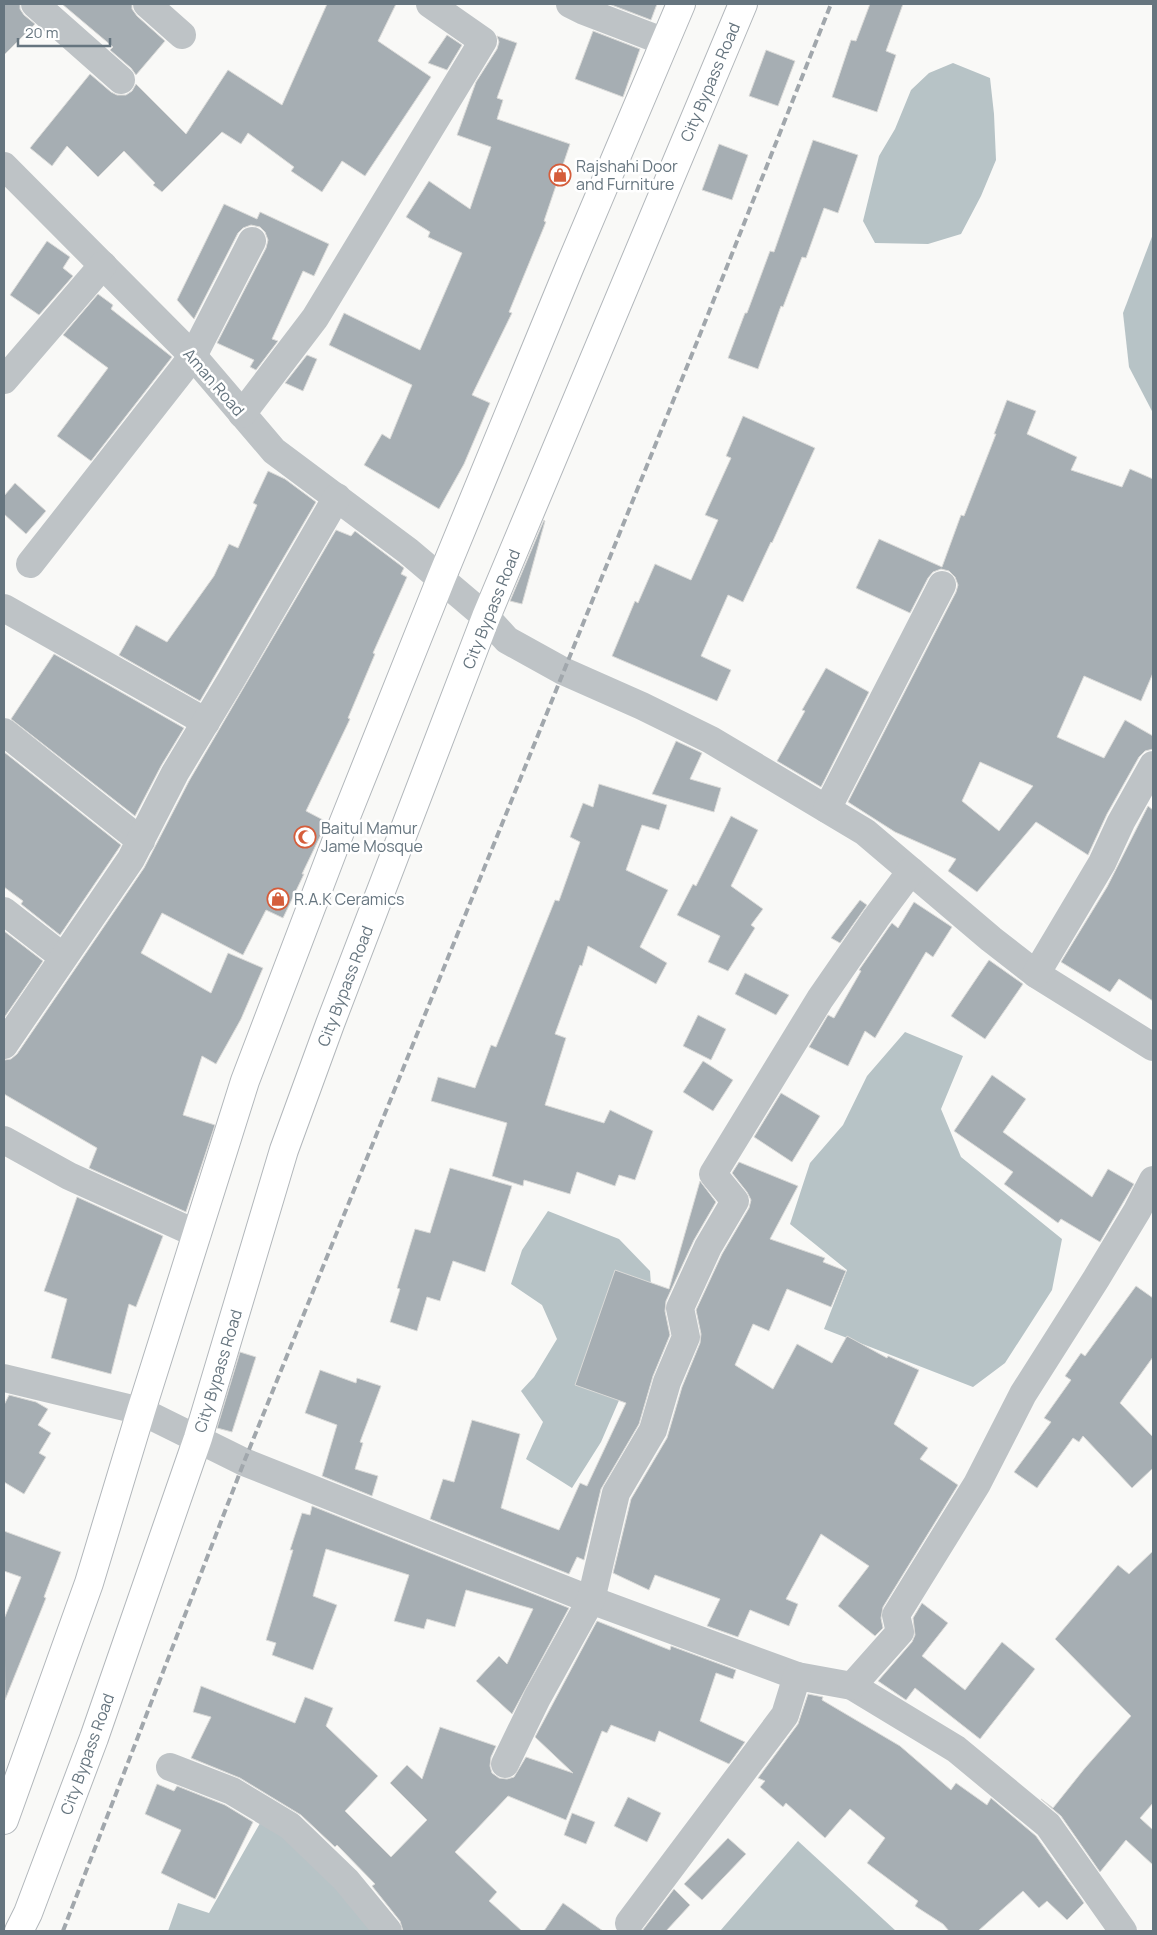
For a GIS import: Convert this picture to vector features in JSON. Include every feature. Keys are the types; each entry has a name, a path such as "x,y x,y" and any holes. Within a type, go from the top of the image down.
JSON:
{"main road":[{"path":"4,1820 89,1583 245,1081 337,838 441,579 566,275 681,4"},
{"name":"City Bypass Road","path":"19,1931 28,1913 94,1738 198,1438 284,1150 486,617 743,4"}],"street":[{"path":"35,4 121,80"},
{"path":"147,4 182,35"},
{"path":"242,414 315,318 483,41 430,4"},
{"path":"570,4 665,42"},
{"name":"Aman Road","path":"4,166 193,356 274,451 408,551 486,617 507,640 563,671 642,706 711,740 865,832 991,940 1036,974 1153,1047"},
{"path":"30,564 193,356 252,240"},
{"path":"4,380 103,265"},
{"path":"4,1044 131,859 174,773 206,722 337,497"},
{"path":"827,809 942,585"},
{"path":"4,608 206,722"},
{"path":"4,732 140,841"},
{"path":"1036,974 1102,864 1121,822 1153,765"},
{"path":"505,1764 537,1698 591,1600 616,1493 653,1430 667,1382 686,1337 680,1308 708,1247 735,1202 713,1174 820,999 876,918 912,871"},
{"path":"4,911 64,957"},
{"path":"4,1140 69,1176 197,1234"},
{"path":"852,1686 900,1632 896,1615 977,1484 1023,1394 1096,1279 1137,1211 1153,1180"},
{"path":"4,1378 141,1411 253,1465 591,1600 797,1676 852,1686 956,1749 1048,1825 1123,1931"},
{"path":"629,1923 785,1715 797,1676"},
{"path":"170,1767 232,1791 290,1826 346,1880 388,1931"}],"shaded area":[{"path":"953,63 990,78 996,160 981,196 961,234 928,244 875,243 863,221 879,156 895,129 911,90 929,73"},
{"path":"1153,234 1153,413 1129,367 1123,313"},
{"path":"905,1032 963,1056 941,1109 961,1157 1062,1239 1052,1290 1005,1363 973,1387 824,1329 847,1270 790,1224 810,1163 843,1125 867,1076"},
{"path":"548,1211 619,1239 650,1271 654,1328 636,1361 601,1442 572,1488 526,1459 543,1422 521,1391 534,1377 557,1339 542,1305 511,1284 522,1250"},
{"path":"263,1818 341,1882 379,1931 168,1931 178,1903 209,1913"},
{"path":"798,1841 896,1931 720,1931"}],"building":[{"path":"4,4 20,4 20,9 24,15 35,24 4,55"},
{"path":"62,4 132,4 132,9 137,16 165,41 136,75 131,68 110,50 113,47"},
{"path":"327,4 396,4 378,41 431,77 365,176 342,161 322,192 291,171 294,167 248,133 241,144 222,132 162,192 153,185 155,183 124,151 98,177 67,146 52,166 30,148 90,74 117,95 126,95 132,91 136,84 186,134 228,70 282,105"},
{"path":"609,4 657,4 651,20"},
{"path":"870,4 903,4 886,51 896,55 877,112 832,97 851,40 856,41"},
{"path":"593,31 640,49 623,97 575,79"},
{"path":"447,35 462,45 447,70 428,63"},
{"path":"497,36 517,43 497,98 503,100 497,119 570,144 544,221 546,222 509,312 512,313 472,395 490,403 464,464 439,509 364,465 382,434 390,439 412,385 329,345 344,313 420,350 462,253 428,237 430,232 406,217 429,181 470,209 491,147 457,135 476,82 497,49 499,42"},
{"path":"766,50 795,61 778,106 749,96"},
{"path":"813,140 858,155 838,213 824,208 806,258 802,257 783,307 781,306 758,369 728,358 770,251 774,252"},
{"path":"719,144 748,155 732,200 702,190"},
{"path":"224,204 257,219 260,212 329,244 314,276 303,271 272,339 278,341 256,370 250,367 254,360 217,343 266,248 268,240 265,232 260,227 251,225 243,228 238,233 194,319 177,300"},
{"path":"47,241 70,257 63,268 73,276 39,315 10,295"},
{"path":"98,294 113,305 111,309 172,357 91,461 57,436 108,368 63,335"},
{"path":"307,355 317,359 303,391 285,383"},
{"path":"1007,400 1036,411 1027,434 1077,457 1071,470 1122,487 1130,469 1153,479 1153,673 1141,701 1084,676 1057,737 1104,758 1125,720 1153,736 1153,749 1145,751 1139,757 1107,814 1088,855 1036,822 977,892 948,871 956,859 895,832 848,802 958,585 955,577 949,571 941,569 933,572 910,613 856,588 879,539 942,567 961,515 964,516 996,434 994,434","holes":["980,762 1033,786 999,831 962,801"]},
{"path":"743,416 815,448 743,602 728,595 701,656 731,670 717,701 612,656 635,601 638,603 655,564 691,580 718,520 705,515 731,458 726,456"},
{"path":"268,471 285,479 316,502 200,701 119,655 136,625 167,642 214,576 229,544 238,548 257,505 253,503"},
{"path":"15,483 46,511 26,534 4,514 4,496"},
{"path":"544,520 522,604 510,601"},
{"path":"336,530 351,536 355,531 404,568 401,574 407,577 373,653 375,654 348,718 350,719 306,811 327,822 302,874 304,874 283,918 266,910 243,955 162,913 141,953 211,993 228,953 263,968 241,1019 216,1064 202,1056 183,1115 215,1125 186,1212 89,1168 97,1148 4,1094 4,1060 11,1059 17,1054 144,868 189,781"},
{"path":"54,654 184,728 161,766 135,816 11,719"},
{"path":"826,668 869,692 821,787 777,761 805,711 802,710"},
{"path":"676,741 702,753 690,779 721,788 714,812 652,794"},
{"path":"4,752 121,845 60,935 21,904 23,901 4,887"},
{"path":"599,784 667,805 659,830 642,825 626,870 668,890 640,947 667,963 656,984 588,946 582,966 580,965 555,1034 566,1038 545,1105 604,1123 610,1110 653,1131 635,1180 619,1175 615,1186 577,1172 570,1194 524,1180 523,1186 492,1176 507,1123 431,1101 438,1077 475,1088 491,1045 496,1047 555,900 559,901 580,842 570,837 583,803 593,807"},
{"path":"1148,806 1153,810 1153,1001 1119,979 1110,992 1061,962 1107,887"},
{"path":"731,816 758,830 731,886 763,909 751,925 755,928 728,971 708,962 720,936 677,915 693,884 696,886"},
{"path":"860,900 867,905 840,943 831,938"},
{"path":"914,902 952,927 933,957 926,952 875,1038 865,1031 848,1066 809,1047 828,1015 834,1018 861,971 859,970 889,927 892,923 898,928"},
{"path":"4,931 43,961 4,1018"},
{"path":"989,960 1023,984 985,1039 951,1016"},
{"path":"745,973 789,995 776,1015 735,994"},
{"path":"698,1015 726,1029 711,1060 683,1046"},
{"path":"703,1061 733,1080 713,1111 683,1092"},
{"path":"992,1075 1026,1099 1003,1132 1092,1197 1108,1169 1134,1184 1100,1242 1061,1219 1058,1223 1004,1184 1013,1172 954,1131"},
{"path":"781,1093 820,1116 792,1162 754,1137"},
{"path":"739,1162 798,1186 770,1239 825,1258 823,1262 846,1271 831,1307 787,1289 769,1331 753,1324 735,1365 773,1389 797,1344 832,1363 847,1336 887,1358 888,1356 919,1370 894,1424 928,1448 920,1459 958,1485 883,1607 881,1618 883,1628 875,1636 838,1606 869,1566 821,1534 786,1599 798,1604 789,1626 750,1610 738,1637 707,1626 720,1599 655,1575 649,1590 613,1573 631,1499 667,1438 682,1387 700,1343 701,1334 696,1310 722,1254 749,1208 751,1200 732,1173"},
{"path":"450,1168 512,1186 485,1272 453,1261 440,1301 427,1297 417,1331 390,1322 400,1289 397,1288 415,1229 430,1233"},
{"path":"700,1181 716,1202 694,1240 666,1301 665,1311 670,1335 653,1376 639,1424 601,1489 584,1560 577,1557 569,1574 430,1519 443,1479 454,1482 472,1420 520,1434 501,1508 559,1530 580,1483 587,1486 626,1403 575,1385 615,1270 669,1289"},
{"path":"77,1197 163,1236 136,1307 129,1304 111,1374 51,1358 67,1299 44,1291"},
{"path":"1136,1286 1153,1298 1153,1357 1120,1403 1153,1437 1153,1468 1132,1488 1083,1436 1079,1442 1073,1438 1037,1488 1014,1472 1051,1422 1044,1418 1071,1380 1065,1376 1081,1353 1085,1356"},
{"path":"240,1352 256,1357 232,1432 217,1428"},
{"path":"320,1370 356,1383 357,1378 381,1386 360,1442 363,1443 355,1469 378,1476 372,1496 322,1476 337,1425 305,1413"},
{"path":"9,1395 36,1402 48,1409 38,1425 51,1433 39,1453 46,1457 24,1494 4,1482 4,1405"},
{"path":"312,1506 569,1608 512,1714 476,1681 499,1656 507,1664 533,1609 466,1590 455,1627 427,1619 424,1629 394,1621 409,1575 326,1549 313,1596 337,1605 313,1670 272,1655 276,1643 266,1640 293,1550 290,1550 302,1513 310,1515"},
{"path":"4,1531 61,1552 44,1597 46,1598 5,1700 4,1619 21,1577 4,1571"},
{"path":"1153,1551 1153,1803 1140,1818 1153,1830 1153,1865 1126,1840 1100,1872 1061,1816 1041,1799 1053,1808 1131,1716 1055,1639 1118,1565 1129,1574"},
{"path":"922,1603 948,1623 922,1656 965,1690 1002,1642 1035,1669 980,1739 915,1688 906,1700 878,1681 912,1642 915,1635 913,1618"},
{"path":"597,1621 670,1650 671,1646 736,1670 733,1679 716,1673 700,1721 745,1742 729,1764 659,1731 655,1742 611,1725 607,1733 602,1731 566,1820 508,1796 455,1852 497,1892 489,1901 522,1931 403,1931 400,1921 372,1886 375,1884 337,1845 335,1847 301,1815 240,1778 191,1758 211,1717 193,1712 201,1686 295,1723 305,1697 333,1708 326,1726 378,1776 345,1811 391,1857 427,1820 390,1783 407,1765 422,1779 440,1727 496,1746 491,1757 490,1766 492,1773 499,1778 507,1779 514,1777 526,1757 573,1773 535,1737"},
{"path":"808,1694 823,1697 822,1700 900,1746 951,1790 956,1783 987,1805 991,1798 1036,1836 1084,1903 1067,1920 1047,1901 1039,1908 1023,1891 978,1931 949,1931 943,1924 915,1906 918,1901 867,1863 885,1838 850,1809 825,1838 786,1803 783,1807 760,1787 765,1781 758,1778 798,1724"},
{"path":"157,1784 174,1791 177,1786 225,1805 253,1822 215,1899 161,1873 181,1830 145,1814"},
{"path":"628,1797 661,1813 647,1842 614,1826"},
{"path":"572,1813 595,1822 586,1844 564,1835"},
{"path":"728,1838 746,1854 702,1900 684,1884"},
{"path":"674,1889 690,1905 666,1931 642,1931"},
{"path":"563,1903 603,1931 544,1931"}],"railway":[{"path":"63,1931 244,1462 703,327 831,4"}],"place":[{"name":"Rajshahi Door and Furniture","path":"560,175"},
{"name":"Baitul Mamur Jame Mosque","path":"305,837"},
{"name":"R.A.K Ceramics","path":"278,899"}]}
